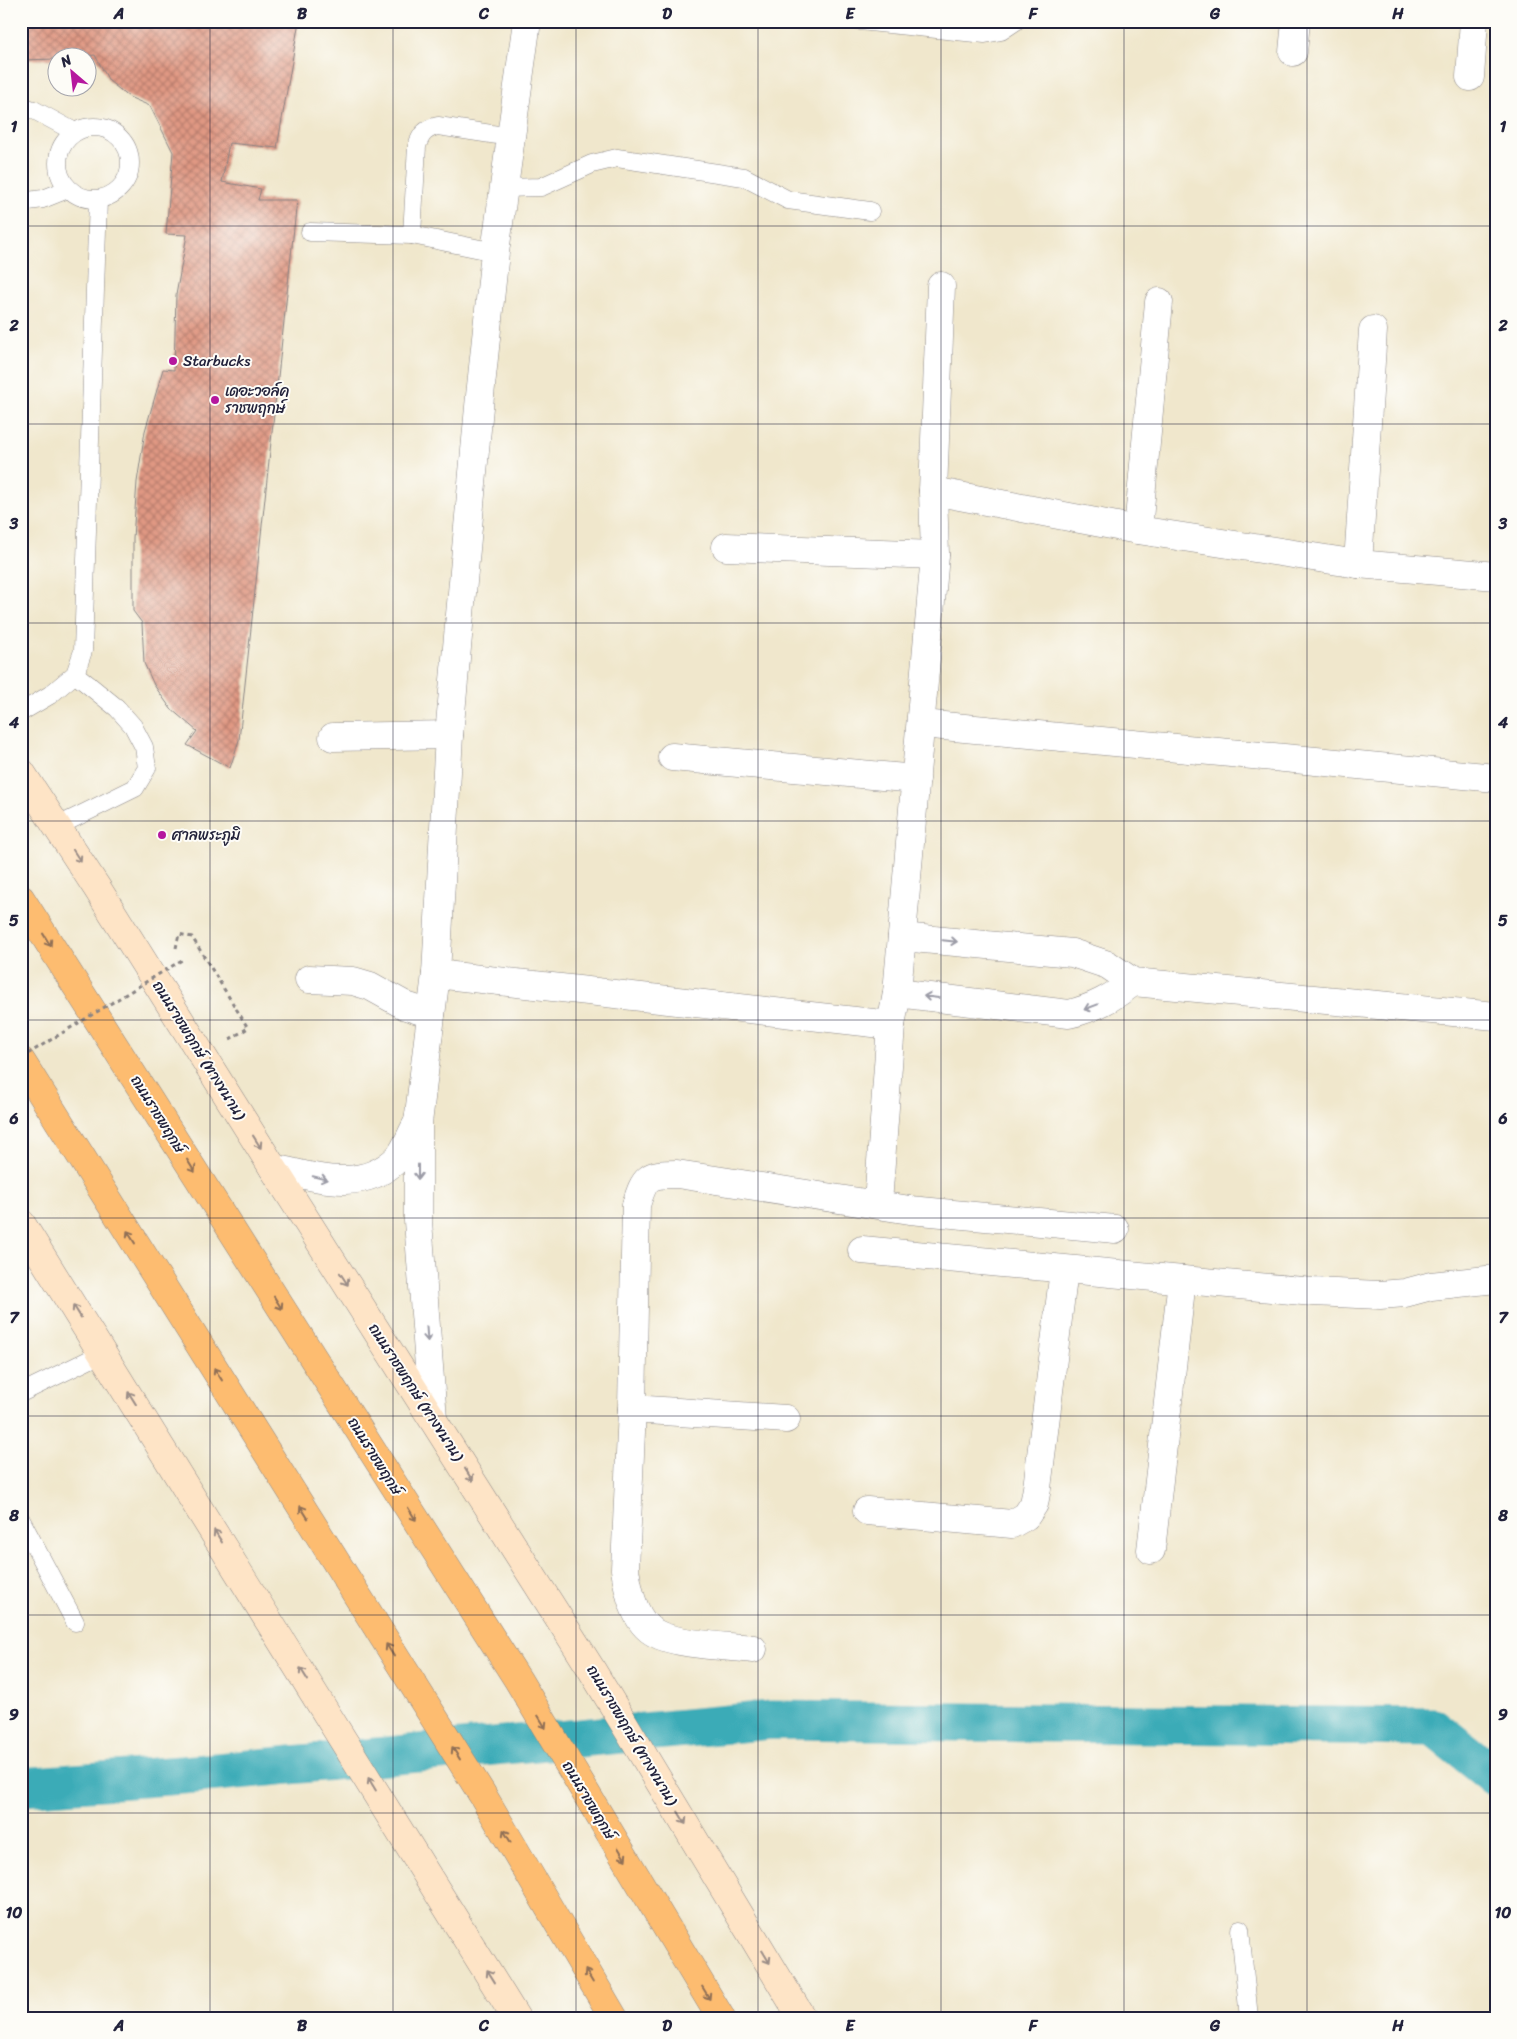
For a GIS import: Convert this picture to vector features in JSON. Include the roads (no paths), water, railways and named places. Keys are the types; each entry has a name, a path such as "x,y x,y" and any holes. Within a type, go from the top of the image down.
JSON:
{"main road":[{"name":"ถนนราชพฤกษ์ (ทางขนาน)","path":"21,772 58,826 273,1168 434,1418 648,1761 802,2018"},
{"name":"ถนนราชพฤกษ์","path":"21,899 518,1680 578,1783 721,2018"},
{"path":"21,1060 482,1794 614,2018"},
{"path":"21,1223 330,1715 516,2018"}],"street":[{"path":"434,1418 418,1221 418,1123 436,974 449,734 495,252 527,21"},
{"path":"1293,52 1296,21"},
{"path":"1470,77 1474,21"},
{"path":"878,1203 892,1025 897,993 922,724 935,555 933,491 941,286"},
{"path":"1138,530 1159,302"},
{"path":"1358,564 1373,330"},
{"path":"933,491 1138,530 1358,564 1496,576"},
{"path":"726,548 935,555"},
{"path":"922,724 1496,778"},
{"path":"333,737 449,734"},
{"path":"672,757 916,778"},
{"path":"902,937 1072,953 1108,965 1133,982 1496,1016"},
{"path":"436,974 892,1025"},
{"path":"309,979 361,984 406,1006 431,1014"},
{"path":"897,993 1069,1014 1097,1006 1133,982"},
{"path":"273,1168 333,1181 357,1179 379,1172 399,1157 418,1123"},
{"path":"753,1649 673,1639 654,1633 641,1619 628,1592 625,1569 632,1409 636,1205 642,1184 656,1174 677,1174 975,1217 1115,1229"},
{"path":"862,1250 1064,1270 1380,1296 1405,1293 1430,1286 1496,1279"},
{"path":"866,1511 990,1524 1012,1524 1026,1516 1034,1504 1037,1488 1064,1270"},
{"path":"1151,1550 1182,1280"},
{"path":"632,1409 786,1419"}],"lane":[{"path":"860,21 985,34 1001,31 1016,21"},
{"path":"21,106 34,110 74,132"},
{"path":"90,126 106,128 120,136 129,150 131,167 125,182 114,194 98,199 82,197 68,189 59,175 57,159 63,144 74,132 90,126"},
{"path":"412,235 417,146 421,135 427,129 438,126 511,137"},
{"path":"505,188 541,187 592,164 617,158 744,177 788,200 870,211"},
{"path":"21,202 43,199 68,189"},
{"path":"21,712 50,695 75,674 83,651 98,199"},
{"path":"310,232 412,235 495,252"},
{"path":"58,826 135,788 147,768 144,747 133,726 117,708 75,674"},
{"path":"21,1393 104,1353"},
{"path":"21,1520 75,1622"},
{"path":"1240,1929 1249,2018"}],"waterway":[{"path":"21,1787 195,1774 771,1720 1433,1727 1496,1777"}],"place":[{"name":"Starbucks","path":"173,361"},
{"name":"เดอะวอล์ค ราชพฤกษ์","path":"215,400"},
{"name":"ศาลพระภูมิ","path":"162,835"}]}
